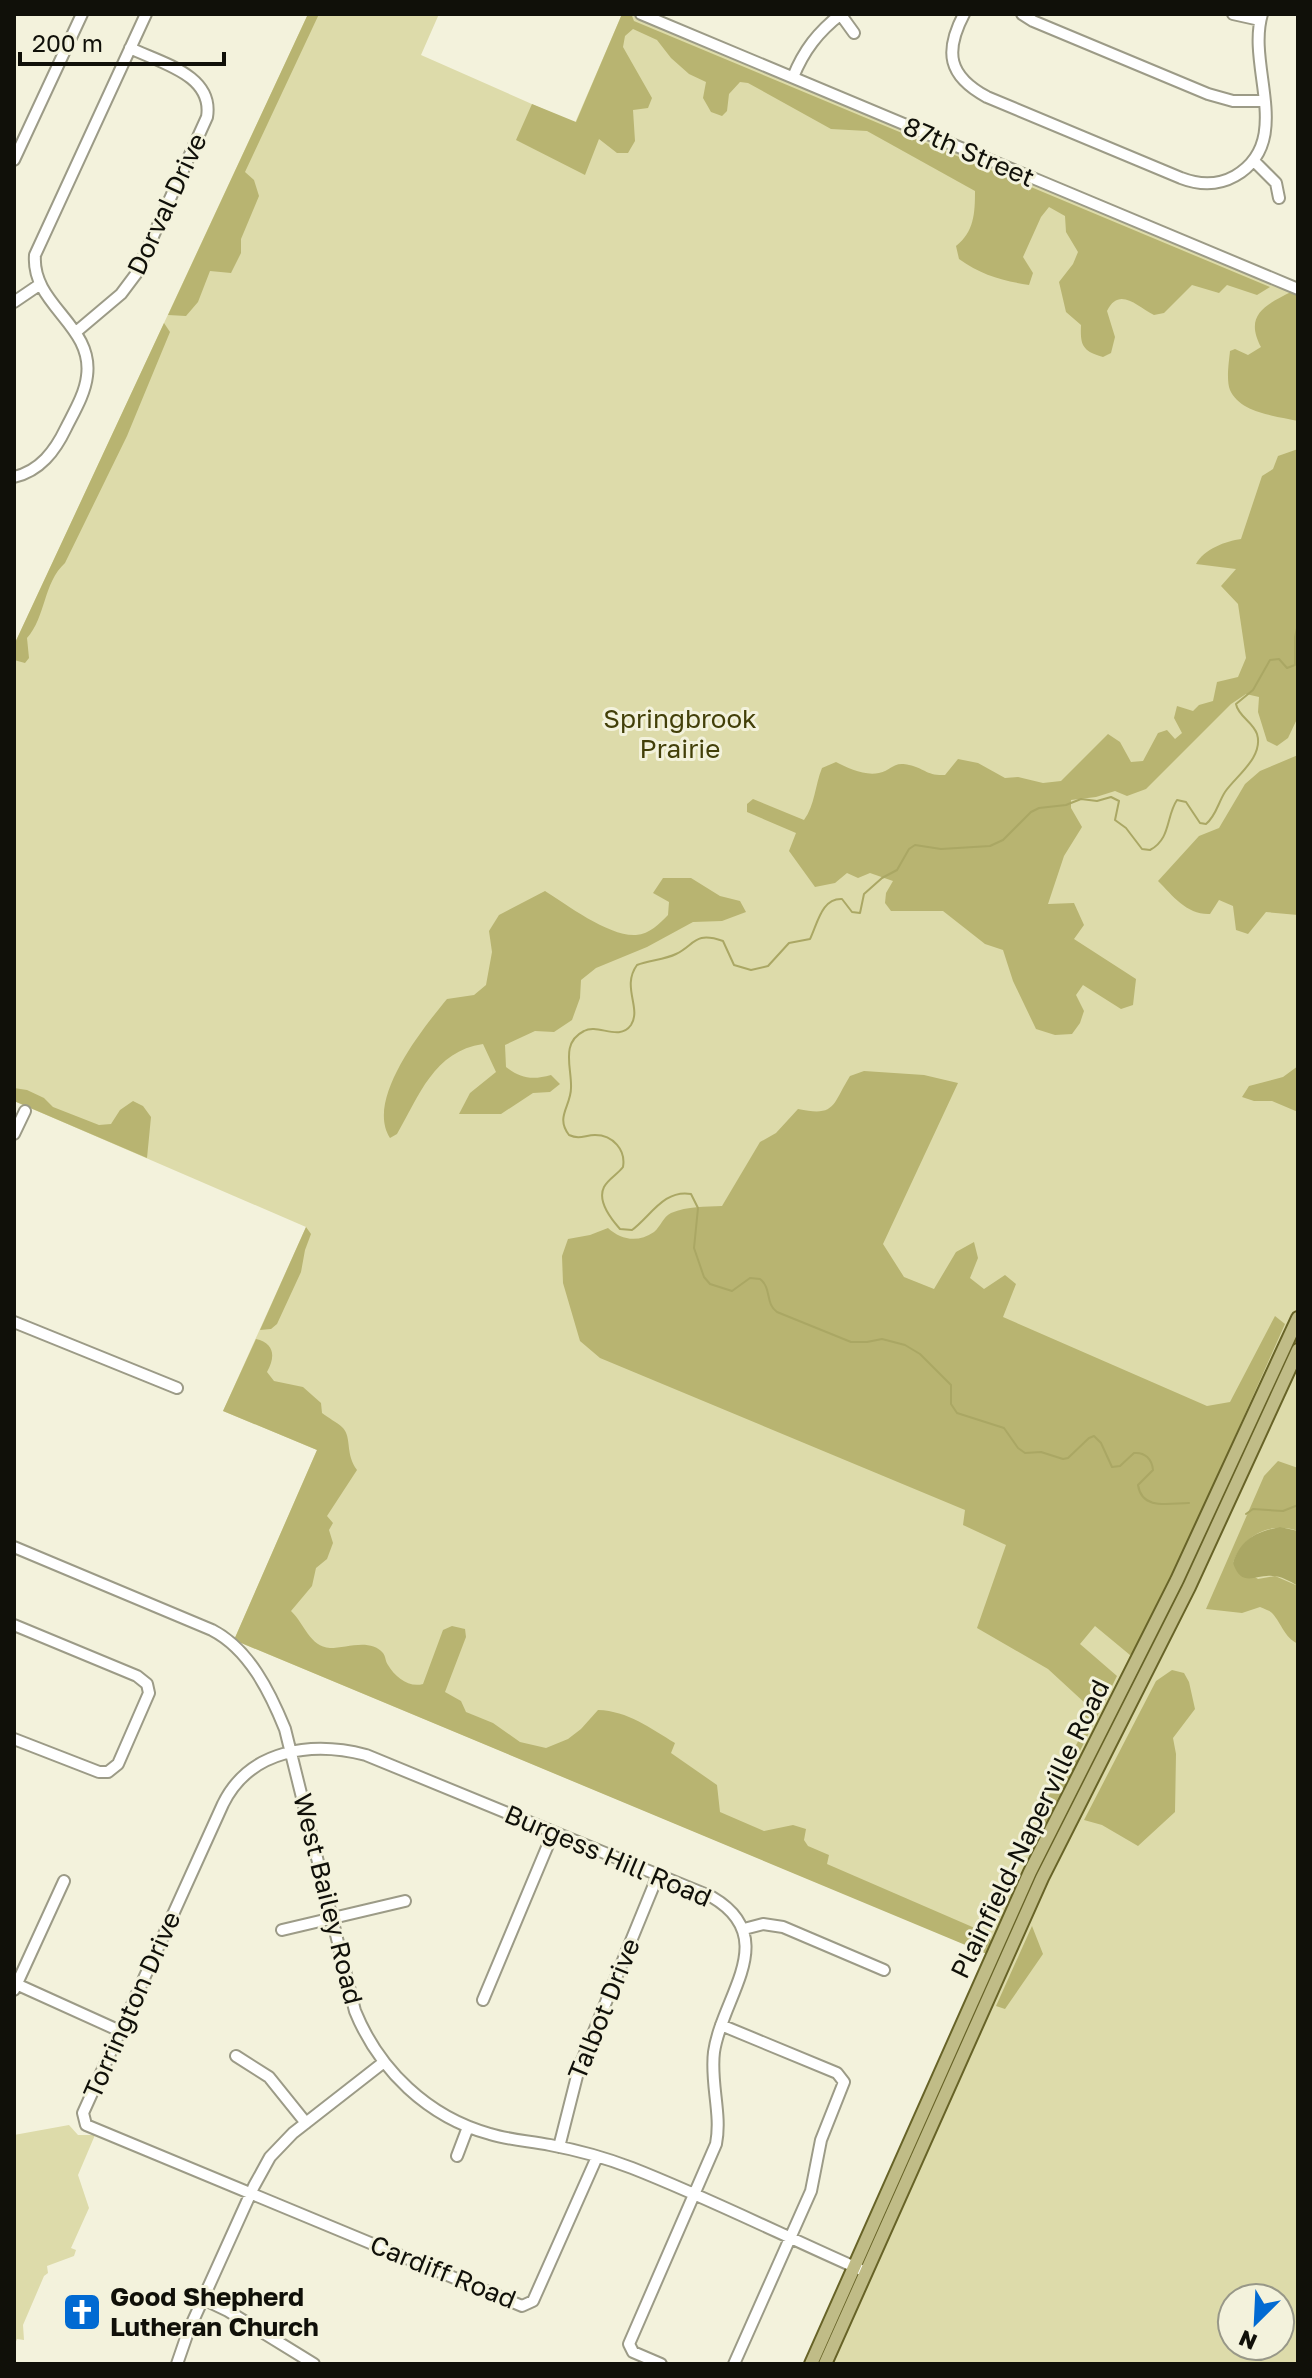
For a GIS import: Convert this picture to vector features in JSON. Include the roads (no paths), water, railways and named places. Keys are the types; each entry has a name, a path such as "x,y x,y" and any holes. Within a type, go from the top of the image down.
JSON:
{"main road":[{"name":"Plainfield-Naperville Road","path":"825,2364 860,2270 1036,1858 1171,1591 1298,1318"},
{"name":"Plainfield-Naperville Road","path":"811,2364 860,2270 1042,1878 1189,1587 1298,1350"}],"street":[{"path":"14,160 82,14"},
{"path":"14,477 34,469 51,453 86,384 88,364 83,345 39,285 35,269 38,246 146,14"},
{"name":"87th Street","path":"641,14 1298,289"},
{"path":"793,77 807,47 821,29 841,14 854,33"},
{"path":"964,14 953,40 954,68 970,87 987,97 1198,183 1226,181 1254,161 1264,139 1259,49 1261,17 1233,14"},
{"path":"1022,14 1208,94 1233,101 1264,101"},
{"name":"Dorval Drive","path":"76,332 121,294 136,274 207,117 208,99 199,84 130,48"},
{"path":"1254,161 1276,183 1279,198"},
{"path":"14,302 39,285"},
{"path":"14,1134 25,1111"},
{"path":"14,1322 177,1388"},
{"name":"West Bailey Road","path":"14,1547 220,1635 243,1656 262,1682 282,1721 355,2011 384,2062 421,2099 468,2127 498,2137 559,2147 630,2167 860,2270"},
{"path":"14,1625 137,1676 147,1684 149,1693 118,1765 108,1772 99,1772 14,1739"},
{"name":"Burgess Hill Road","path":"291,1752 326,1749 366,1755 723,1903 744,1929"},
{"name":"Torrington Drive","path":"250,2194 86,2125 83,2113 226,1798 237,1781 250,1770 270,1757 291,1752"},
{"path":"483,2000 553,1833"},
{"name":"Talbot Drive","path":"559,2147 579,2068 658,1875"},
{"path":"64,1881 15,1986 120,2031"},
{"path":"282,1930 405,1901"},
{"path":"661,2364 633,2352 629,2344 718,2135 713,2067 721,2025 745,1961 744,1929 763,1924 783,1927 884,1970"},
{"path":"721,2025 837,2073 844,2079 821,2140 811,2191 734,2364"},
{"path":"236,2056 269,2077 306,2123"},
{"path":"177,2364 250,2194 270,2157 306,2123 384,2062"},
{"path":"457,2156 468,2127"},
{"name":"Cardiff Road","path":"250,2194 514,2304 527,2305 535,2297 597,2157"},
{"path":"203,2299 314,2364"}],"waterway":[{"path":"1189,1503 1158,1504 1145,1499 1138,1485 1153,1470 1145,1455 1134,1453 1120,1466 1112,1467 1101,1443 1094,1436 1068,1458 1041,1452 1025,1453 1004,1428 957,1413 951,1404 951,1385 920,1354 905,1345 882,1339 851,1342 777,1312 760,1279 750,1278 732,1291 710,1284 704,1277 694,1248 698,1208 691,1194 665,1200 632,1230 620,1229 609,1215 602,1198 606,1184 623,1167 620,1149 613,1141 601,1136 569,1135 563,1123 571,1088 569,1056 572,1042 584,1031 621,1032 631,1025 634,1018 631,981 637,965 671,956 700,938 713,938 723,941 734,965 751,970 768,966 789,943 810,939 830,902 842,899 852,912 860,913 864,894 897,870 909,849 915,845 941,849 990,846 1003,840 1031,812 1081,799 1097,801 1111,797 1119,801 1115,820 1126,828 1142,849 1150,850 1162,840 1177,800 1186,802 1200,823 1206,824 1225,792 1248,766 1256,751 1257,734 1236,704 1253,690 1270,660 1279,659 1287,668 1295,665 1298,624"},
{"path":"1246,1514 1253,1509 1283,1511 1298,1505"}],"place":[{"name":"Good Shepherd Lutheran Church","path":"82,2312"}],"park label":[{"name":"Springbrook Prairie","path":"680,734"}]}
